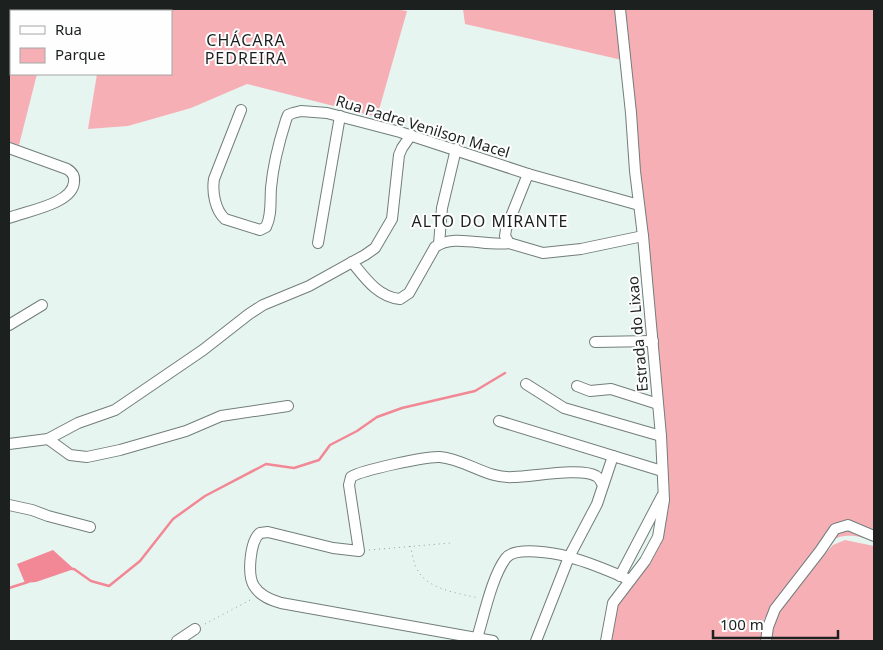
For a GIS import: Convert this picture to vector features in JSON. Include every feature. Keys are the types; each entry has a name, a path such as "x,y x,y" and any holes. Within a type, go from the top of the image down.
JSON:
{"street":[{"name":"Estrada do Lixao","path":"606,641 613,602 645,561 658,537 662,523 664,493 653,341 620,9"},
{"name":"Rua Padre Venilson Macel","path":"240,110 214,179 214,196 221,216 225,219 260,230 266,227 270,218 271,188 275,160 288,116 301,111 311,110 340,116 456,149 528,174 639,205"},
{"path":"318,243 340,116"},
{"path":"9,444 48,439 78,423 115,410 204,350 263,305 309,286 375,248 392,219 399,155 411,136"},
{"path":"9,148 67,169 74,179 69,194 60,200 9,218"},
{"path":"439,244 442,208 456,149"},
{"path":"509,243 505,236 506,229 528,174"},
{"path":"352,262 377,289 389,297 400,299 408,293 434,247 439,244 452,242 509,243 543,253 581,249 643,236"},
{"path":"9,325 42,305"},
{"path":"595,342 653,341"},
{"path":"526,384 564,408 661,436"},
{"path":"577,386 590,391 611,388 658,404"},
{"path":"48,439 70,455 87,456 120,450 186,431 221,416 288,406"},
{"path":"499,421 662,471"},
{"path":"536,641 569,556 596,504 613,456"},
{"path":"493,641 281,603 261,594 254,587 251,573 254,540 260,533 268,532 333,548 359,551 349,484 351,477 355,474 431,457 464,462 503,477 589,473 596,476 603,485"},
{"path":"620,576 664,493"},
{"path":"9,505 90,528"},
{"path":"766,641 774,609 835,529 841,526 848,526 874,536"},
{"path":"477,638 488,600 502,566 510,554 529,551 569,556 630,580"},
{"path":"177,641 195,629"}],"path":[{"path":"359,551 451,543"},
{"path":"410,546 415,566 429,583 445,590 488,600"},
{"path":"195,629 261,594"}],"green space":[{"path":"394,9 407,11 377,117 247,84 191,108 128,126 88,129 97,75 172,75 172,10 14,10"},
{"path":"463,9 618,9 622,60 465,24"},
{"path":"624,9 874,9 874,541 860,537 842,536 823,544 764,619 762,641 610,641 616,606 665,524 644,202"},
{"path":"10,22 10,75 37,75 19,145 9,142"},
{"path":"845,540 874,546 874,641 765,641 773,611 833,545"}],"shaded area":[{"path":"53,550 74,569 36,582 25,583 17,564"}],"waterway":[{"path":"72,569 91,581 109,586 140,561 173,519 205,496 266,464 294,468 319,460 330,445 357,431 377,417 402,408 475,391 505,373"},
{"path":"9,588 28,582"}],"district":[{"name":"CHÁCARA PEDREIRA","path":"246,49"},
{"name":"ALTO DO MIRANTE","path":"490,221"}]}
